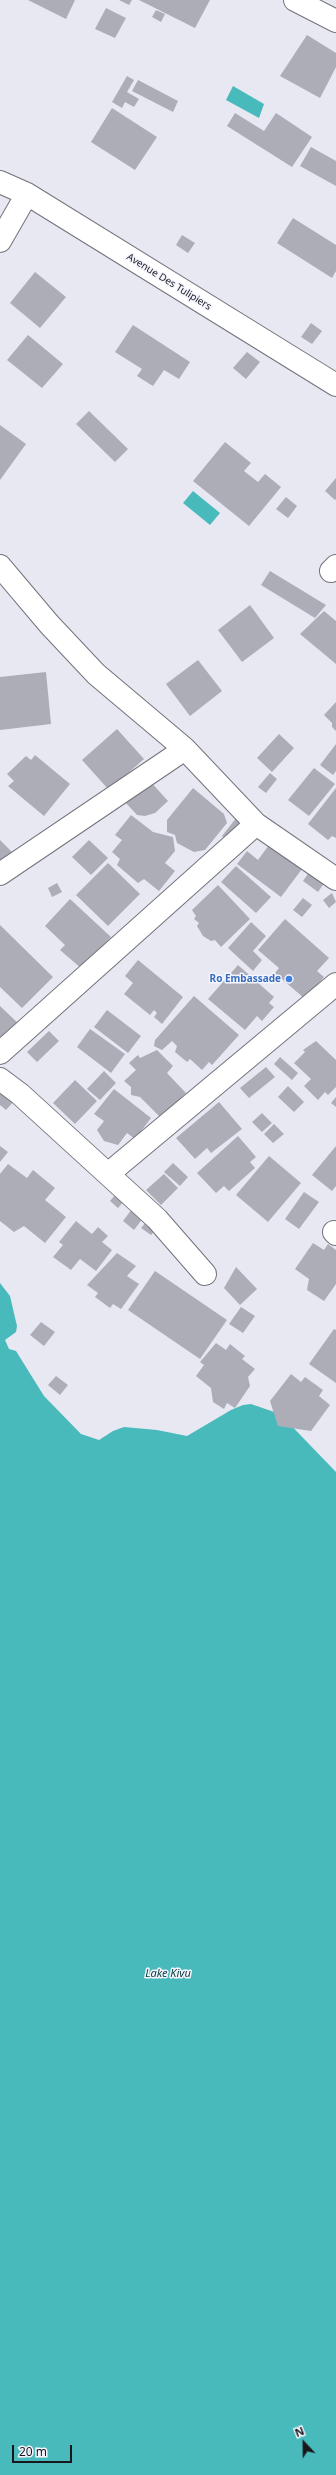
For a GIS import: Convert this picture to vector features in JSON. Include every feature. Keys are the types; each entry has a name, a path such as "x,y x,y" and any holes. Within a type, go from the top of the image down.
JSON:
{"street":[{"path":"295,0 336,21"},
{"name":"Avenue Des Tulipiers","path":"0,182 27,194 336,385"},
{"path":"0,241 27,194"},
{"path":"0,566 49,624 96,674 186,749 256,824 333,870"},
{"path":"0,874 186,749"},
{"path":"0,1053 256,824"},
{"path":"108,1174 336,984"},
{"path":"0,1079 20,1094 157,1219 205,1274"}],"water":[{"path":"233,86 264,104 259,118 226,100"},
{"path":"193,491 220,513 210,525 183,503"},
{"name":"Lake Kivu","path":"0,1283 10,1296 17,1326 16,1332 5,1340 9,1349 16,1351 44,1396 81,1434 99,1440 113,1431 124,1427 157,1430 187,1436 231,1410 243,1405 251,1404 280,1414 336,1472 336,2475 0,2475"}],"building":[{"path":"28,0 75,0 66,19"},
{"path":"119,0 132,0 129,5"},
{"path":"139,0 210,0 195,28"},
{"path":"106,8 126,18 115,38 95,29"},
{"path":"156,10 165,14 161,22 152,17"},
{"path":"307,35 336,53 336,67 320,98 280,76"},
{"path":"127,76 134,80 127,92 139,99 134,107 125,102 122,108 112,102"},
{"path":"138,80 178,101 173,112 132,91"},
{"path":"112,108 157,137 135,170 91,142"},
{"path":"235,113 264,131 276,113 312,137 292,167 227,126"},
{"path":"311,147 336,161 336,186 300,166"},
{"path":"293,218 336,245 336,271 332,278 277,243"},
{"path":"182,235 195,243 188,253 176,245"},
{"path":"35,272 66,297 40,328 10,303"},
{"path":"311,323 322,331 312,344 301,337"},
{"path":"133,325 190,362 179,379 164,370 153,386 137,376 142,369 115,352"},
{"path":"28,335 63,364 42,388 7,360"},
{"path":"247,352 260,362 246,379 233,368"},
{"path":"89,411 128,449 115,462 76,424"},
{"path":"0,425 26,444 0,480"},
{"path":"225,442 251,463 244,471 258,482 265,474 281,487 249,526 193,481"},
{"path":"336,478 336,499 335,500 325,491"},
{"path":"286,497 297,506 288,518 276,509"},
{"path":"270,571 326,605 315,618 261,585"},
{"path":"250,605 274,638 242,662 218,630"},
{"path":"324,611 336,621 336,664 300,634"},
{"path":"198,660 222,691 190,716 166,684"},
{"path":"46,672 51,724 0,730 0,677"},
{"path":"336,702 336,731 332,727 332,723 324,715"},
{"path":"117,729 144,759 109,790 82,760"},
{"path":"279,734 294,748 272,772 257,758"},
{"path":"336,744 336,771 333,775 320,765"},
{"path":"35,755 70,784 44,816 8,786 14,781 7,774 26,756 31,760"},
{"path":"314,768 335,784 309,816 288,800"},
{"path":"270,773 277,779 266,793 258,787"},
{"path":"149,780 168,801 155,813 145,816 137,815 125,802"},
{"path":"193,788 224,814 227,823 205,850 194,852 177,843 175,835 167,832 167,820"},
{"path":"336,788 336,838 332,836 328,840 308,824"},
{"path":"131,815 153,832 173,837 175,851 165,863 175,871 159,891 144,879 138,883 117,865 120,859 112,852 122,840 115,835"},
{"path":"237,817 246,824 232,843 222,836"},
{"path":"0,840 14,854 0,868"},
{"path":"89,840 108,858 91,875 72,857"},
{"path":"269,845 302,869 281,897 237,864 247,851 258,860"},
{"path":"108,863 140,894 108,926 76,895"},
{"path":"236,866 271,897 256,913 221,882"},
{"path":"312,868 327,879 318,892 303,881"},
{"path":"57,883 62,892 52,897 48,888"},
{"path":"218,885 250,919 221,947 215,940 211,941 203,936 197,926 199,923 194,919 196,916 192,910"},
{"path":"332,893 336,902 329,908 323,900"},
{"path":"303,898 312,905 302,917 293,910"},
{"path":"70,899 111,937 82,969 60,950 65,945 45,926"},
{"path":"285,919 329,958 317,971 324,977 305,999 275,973 279,968 258,950"},
{"path":"251,922 266,936 253,951 262,960 253,971 228,948"},
{"path":"0,925 53,977 22,1008 0,987"},
{"path":"138,960 183,997 162,1024 154,1017 157,1013 154,1010 150,1015 124,994 133,983 125,976"},
{"path":"238,965 274,997 269,1003 274,1007 262,1021 257,1016 245,1030 208,999"},
{"path":"194,996 239,1035 212,1065 209,1062 202,1070 190,1059 187,1062 175,1052 177,1046 172,1041 162,1050 154,1046 155,1040"},
{"path":"0,1006 20,1025 0,1046"},
{"path":"107,1010 141,1036 128,1053 94,1027"},
{"path":"90,1029 125,1054 111,1073 77,1047"},
{"path":"49,1031 59,1041 37,1062 27,1052"},
{"path":"316,1041 336,1060 336,1087 328,1095 325,1092 318,1100 304,1086 311,1079 294,1063 305,1052 303,1050"},
{"path":"157,1050 173,1066 167,1073 186,1093 161,1118 140,1097 131,1095 131,1087 124,1081 136,1070 129,1063 138,1055 140,1058"},
{"path":"280,1057 298,1073 292,1080 274,1064"},
{"path":"266,1067 275,1077 249,1098 240,1088"},
{"path":"104,1071 116,1083 100,1100 87,1089"},
{"path":"75,1080 97,1101 75,1124 53,1103"},
{"path":"288,1086 304,1102 294,1112 278,1097"},
{"path":"0,1087 15,1100 6,1110 0,1105"},
{"path":"114,1089 151,1118 135,1139 127,1133 118,1145 104,1141 97,1130 104,1121 94,1114"},
{"path":"336,1097 336,1107 331,1103"},
{"path":"219,1102 242,1129 211,1153 207,1148 195,1159 176,1138"},
{"path":"262,1113 272,1123 262,1132 252,1122"},
{"path":"274,1124 284,1134 273,1143 264,1134"},
{"path":"238,1136 256,1157 250,1162 255,1168 229,1191 224,1186 216,1193 197,1173"},
{"path":"0,1146 8,1152 0,1162"},
{"path":"336,1146 336,1186 332,1191 312,1175"},
{"path":"269,1156 301,1183 268,1222 236,1195"},
{"path":"173,1163 188,1177 180,1186 164,1172"},
{"path":"8,1164 27,1178 33,1170 55,1188 45,1200 66,1217 45,1243 24,1226 14,1232 0,1221 0,1174"},
{"path":"164,1174 178,1188 161,1205 146,1190"},
{"path":"304,1192 319,1202 299,1229 285,1219"},
{"path":"116,1194 124,1201 118,1208 110,1201"},
{"path":"132,1209 143,1218 134,1230 123,1221"},
{"path":"76,1221 92,1234 98,1227 108,1236 102,1242 112,1250 96,1271 80,1259 71,1270 53,1257 63,1245 59,1242"},
{"path":"146,1222 156,1229 151,1235 141,1228"},
{"path":"313,1243 324,1250 328,1244 336,1250 336,1284 324,1301 307,1290 309,1279 295,1269"},
{"path":"117,1253 136,1266 127,1276 139,1284 121,1309 113,1304 110,1308 95,1297 98,1293 87,1285"},
{"path":"236,1267 257,1289 240,1305 224,1288"},
{"path":"155,1271 227,1320 200,1359 128,1310"},
{"path":"241,1307 255,1316 243,1333 229,1324"},
{"path":"41,1322 55,1332 44,1346 30,1335"},
{"path":"334,1329 336,1330 336,1383 309,1364"},
{"path":"216,1343 226,1350 230,1344 245,1356 242,1359 255,1369 248,1377 250,1386 235,1408 227,1403 224,1409 213,1402 211,1388 196,1376 204,1365 200,1362"},
{"path":"291,1374 301,1382 305,1377 323,1390 319,1396 330,1405 311,1431 278,1426 270,1401"},
{"path":"56,1376 68,1385 60,1395 48,1385"}],"place":[{"name":"Ro Embassade","path":"289,979"}]}
